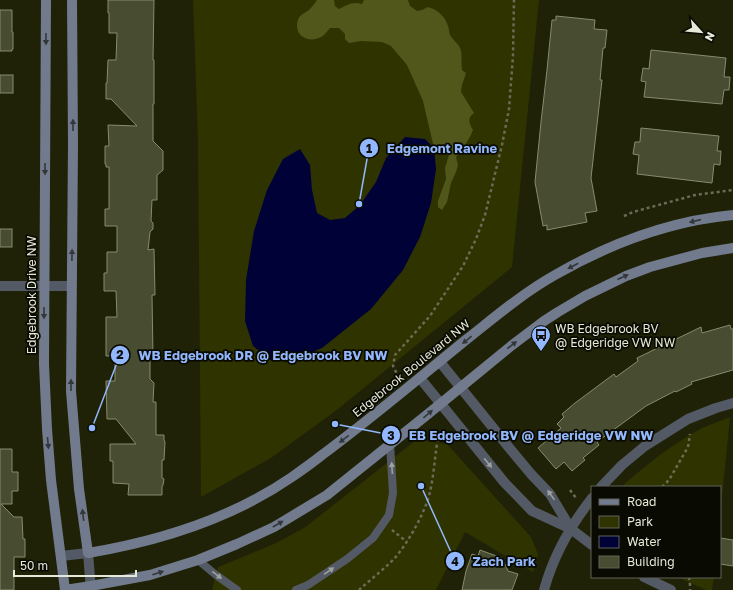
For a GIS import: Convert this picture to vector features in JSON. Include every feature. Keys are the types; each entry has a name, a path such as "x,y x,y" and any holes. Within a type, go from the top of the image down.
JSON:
{"street":[{"name":"Edgebrook Drive NW","path":"46,0 44,364 51,480 65,590"},
{"path":"72,0 73,144 71,391 79,489 88,553 91,588"},
{"name":"Edgebrook Boulevard NW","path":"61,556 138,544 179,532 222,515 258,498 292,478 356,430 488,323 528,292 554,276 609,248 651,232 708,218 733,215"},
{"path":"65,590 91,588 150,575 198,560 274,527 327,495 511,346 544,321 585,296 605,285 650,267 702,253 733,248"},
{"path":"0,286 71,286"},
{"path":"440,362 511,450 550,494 570,529"},
{"path":"420,378 504,482 532,511 570,529 591,544"},
{"path":"602,486 622,465 645,446 688,419 733,403"},
{"path":"544,590 553,563 570,529 591,499"},
{"path":"646,578 671,590"}],"lane":[{"path":"296,590 308,586 347,559 373,538 384,523 389,515 393,492 390,444"},
{"path":"198,560 237,590"}],"path":[{"path":"399,379 393,366 395,355 430,316 460,272 476,239 485,215 501,152 509,110 513,56 514,0"},
{"path":"624,216 633,212 695,195 733,190"},
{"path":"663,486 669,480 688,447 690,433 688,419"},
{"path":"359,590 394,559 407,542 422,515 429,493 438,437"},
{"path":"384,523 407,542"},
{"path":"689,578 690,590"}],"green space":[{"path":"193,0 539,0 512,267 338,409 271,458 201,497 198,140"},
{"path":"317,0 334,0 335,6 339,9 353,3 362,4 364,0 408,0 410,6 417,11 428,7 438,12 445,19 450,35 460,48 462,70 466,73 461,92 474,113 470,117 469,121 473,130 467,142 456,157 458,165 451,183 447,202 442,210 438,207 438,201 446,179 445,168 449,155 446,147 434,148 423,101 407,65 391,46 382,42 361,41 349,43 345,39 345,34 339,28 330,28 325,34 316,39 307,39 303,37 298,30 297,25 299,18 309,10"},
{"path":"730,417 721,507 721,486 622,486 670,448 702,428"},
{"path":"415,441 447,444 531,537 538,554 533,572 465,532 436,590 212,590 218,567 274,544 304,528"},
{"path":"679,578 714,578 712,590 706,590"}],"water":[{"path":"405,137 425,139 434,148 436,169 431,203 420,237 403,270 371,309 322,348 293,360 272,361 253,346 245,321 246,280 254,231 267,190 283,159 300,149 310,165 312,190 317,213 330,220 345,218 360,205 376,182 386,158"}],"building":[{"path":"108,0 154,0 153,141 163,151 163,170 157,175 157,200 152,200 151,221 153,223 153,229 150,232 148,250 154,249 155,295 152,295 153,357 150,357 150,379 154,383 153,402 156,402 156,435 164,435 165,442 164,460 162,460 162,478 164,479 162,495 128,495 129,484 113,483 113,461 110,461 110,444 136,444 116,419 107,419 106,381 115,381 115,356 106,356 106,317 117,317 116,291 104,291 104,273 107,273 107,252 117,252 117,226 105,226 105,209 109,209 109,167 106,167 105,164 105,146 109,146 108,125 137,126 111,99 106,99 108,60 116,60 117,33 109,33"},
{"path":"0,10 12,10 12,51 0,51"},
{"path":"556,16 595,20 594,29 607,30 605,48 603,48 600,80 602,80 591,178 597,211 585,213 587,222 547,230 547,225 543,226 535,182 552,20 556,20"},
{"path":"651,50 726,58 724,77 730,77 729,90 724,90 722,104 644,97 646,82 641,81 643,68 649,69"},
{"path":"0,75 13,75 13,93 0,93"},
{"path":"641,128 719,136 717,151 721,151 720,165 714,164 712,183 637,174 639,155 633,154 635,142 640,142"},
{"path":"0,229 12,229 12,247 0,247"},
{"path":"730,325 731,329 733,329 733,370 691,382 692,384 646,406 597,442 599,445 583,458 585,460 572,471 564,462 556,469 538,448 561,428 557,424 564,417 562,414 614,374 616,377 638,361 637,358 701,327 702,333"},
{"path":"0,449 12,449 12,472 18,472 18,491 12,491 12,504 1,504 14,517 22,517 23,539 25,539 25,557 14,557 14,590 0,590"},
{"path":"721,538 733,540 733,566 721,564"},
{"path":"480,550 502,558 508,571 518,574 512,590 462,590 466,571 472,554 478,556"}],"place":[{"name":"Edgemont Ravine","path":"359,204"},
{"name":"WB Edgebrook BV @ Edgeridge VW NW","path":"541,352"},
{"name":"EB Edgebrook BV @ Edgeridge VW NW","path":"335,424"},
{"name":"WB Edgebrook DR @ Edgebrook BV NW","path":"92,428"},
{"name":"Zach Park","path":"421,486"}]}
